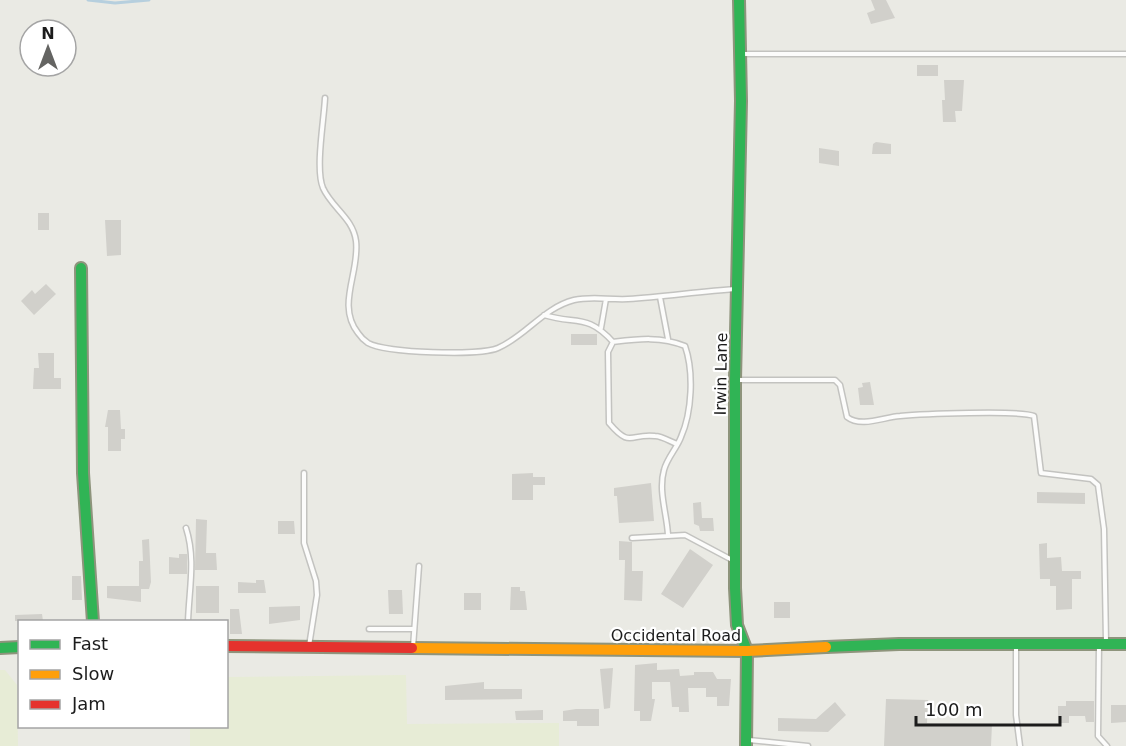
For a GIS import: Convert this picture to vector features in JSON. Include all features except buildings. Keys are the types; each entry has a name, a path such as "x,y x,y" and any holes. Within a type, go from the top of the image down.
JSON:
{"street":[{"name":"Irwin Lane","path":"739,0 735,561 737,625 747,651 746,743"},
{"path":"81,268 83,473 93,620"},
{"name":"Occidental Road","path":"228,646 747,651 899,644 1126,644"},
{"path":"0,648 18,647"}],"lane":[{"path":"740,54 926,52 967,56 1126,54"},
{"path":"326,98 322,186 354,229 356,252 349,295 349,315 359,334 368,343 382,348 472,353 496,349 514,340 543,315 570,301 586,298 660,297 737,289"},
{"path":"660,297 668,339"},
{"path":"601,328 606,299"},
{"path":"543,315 582,321 601,328 613,342"},
{"path":"613,342 668,339 685,346 689,359 689,405 677,444 664,469 662,490 668,535"},
{"path":"613,342 608,352 609,423 622,436 634,439 655,436 677,444"},
{"path":"735,380 835,380 840,385 847,417 858,422 900,416 999,414 1034,416 1041,473 1091,479 1098,485 1104,530 1103,644 1098,735 1107,746"},
{"path":"304,473 304,543 316,581 317,595 309,647"},
{"path":"186,528 191,545 193,573 189,582 188,620"},
{"path":"632,538 685,535 735,561"},
{"path":"413,648 419,566"},
{"path":"369,629 414,629"},
{"path":"1016,644 1016,715 1020,746"},
{"path":"746,743 808,746"}],"green space":[{"path":"0,670 5,670 17,685 18,746 0,746"},
{"path":"406,675 407,724 559,723 559,746 190,746 190,728 228,728 228,677"}],"waterway":[{"path":"88,0 115,3 149,0"}],"traffic: fast":[{"path":"739,0 741,101 735,380 735,588 737,625 747,651 746,746"},
{"path":"81,268 83,473 93,620"},
{"path":"826,647 899,644 1126,644"},
{"path":"0,648 18,647"}],"traffic: slow":[{"path":"412,648 747,651 826,647"}],"traffic: jam":[{"path":"228,646 412,648"}]}
